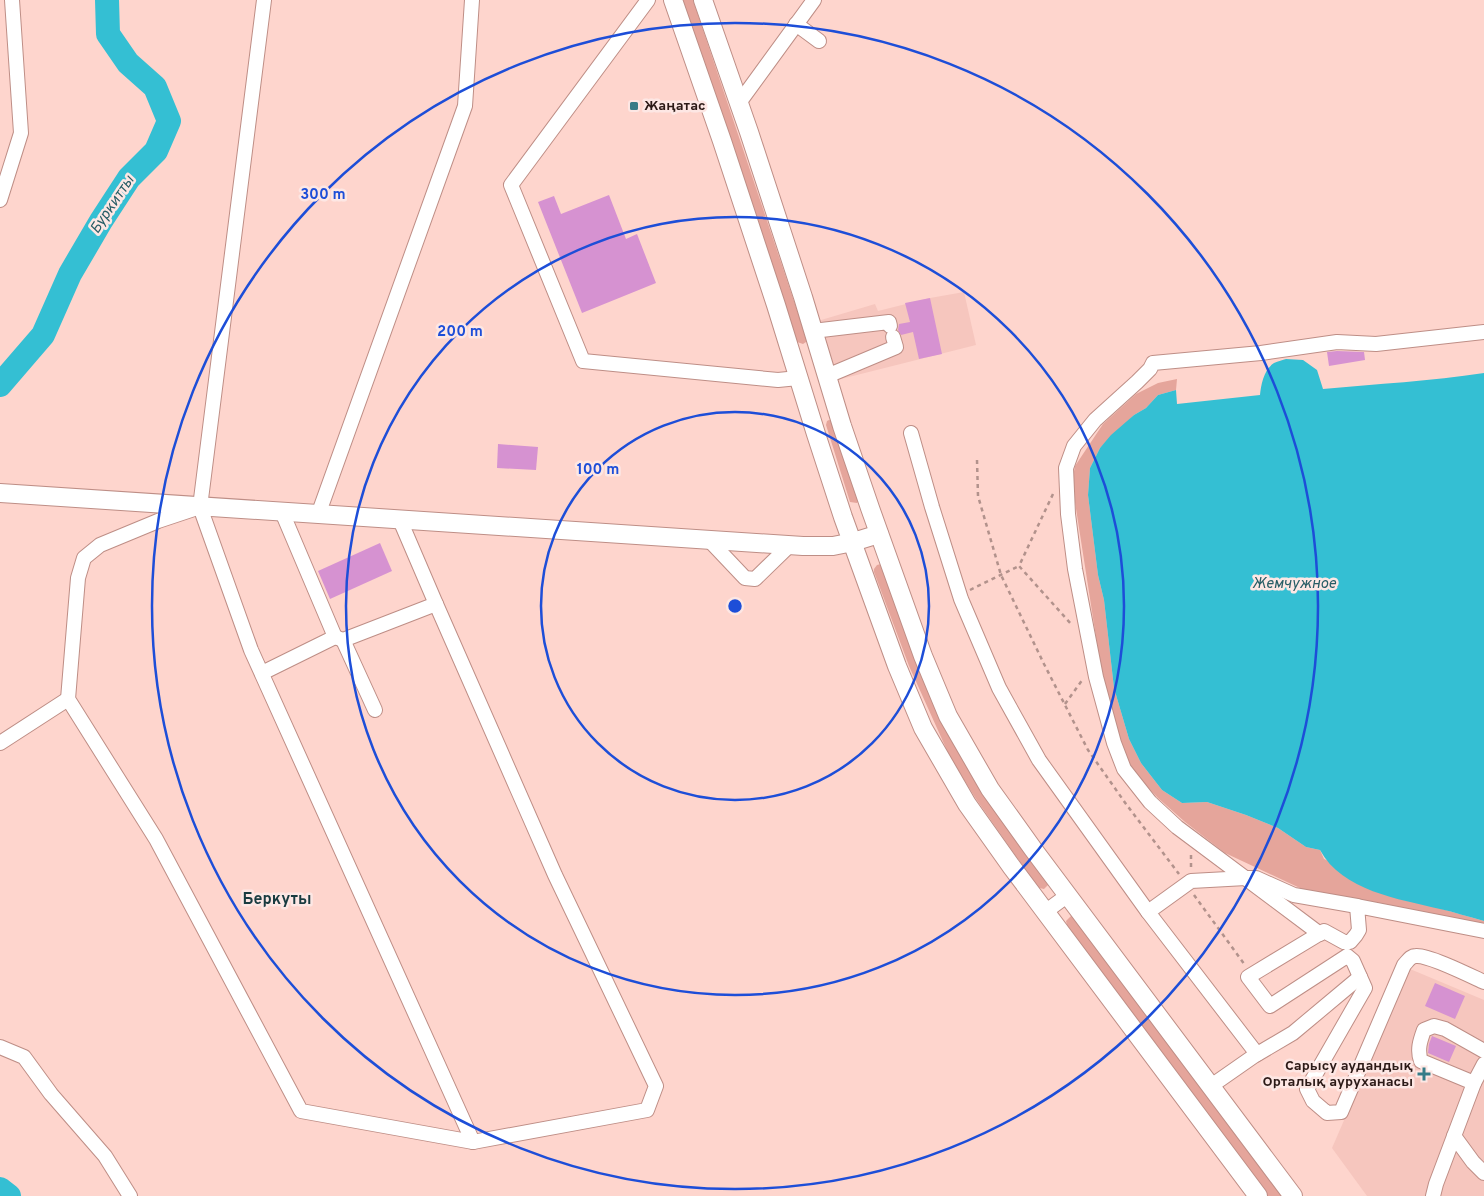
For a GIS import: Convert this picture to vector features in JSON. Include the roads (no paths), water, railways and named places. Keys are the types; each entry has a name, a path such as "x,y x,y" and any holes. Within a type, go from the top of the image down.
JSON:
{"main road":[{"path":"674,0 734,177 816,434 897,666 923,728 967,804 1045,912 1258,1196"},
{"path":"703,0 739,103 842,426 923,656 948,716 990,789 1292,1196"},
{"path":"798,378 826,373"},
{"path":"0,493 790,545 833,546 879,534"}],"street":[{"path":"0,200 20,133 12,0"},
{"path":"264,0 200,507 251,650 472,1142"},
{"path":"318,515 465,106 472,0"},
{"path":"648,0 511,185 583,361 778,380 798,378"},
{"path":"739,103 814,0"},
{"path":"796,24 819,41"},
{"path":"813,331 889,322 892,331 896,347 826,373"},
{"path":"1320,934 1177,827 1150,802 1124,769 1114,743 1094,664 1075,569 1068,514 1066,468 1074,446 1094,420 1137,382 1150,369 1153,363 1261,353 1337,342 1376,344 1484,332"},
{"path":"911,433 960,594 999,688 1040,760 1148,912 1257,1054"},
{"path":"200,507 158,521 100,545 84,558 78,578 68,699 156,839 301,1111 472,1142 647,1110 656,1086 555,875 400,520"},
{"path":"282,512 339,639 374,710"},
{"path":"709,540 745,578 755,579 790,545"},
{"path":"262,673 339,639 436,604"},
{"path":"0,743 68,699"},
{"path":"1148,912 1189,882 1256,878 1294,895 1484,931"},
{"path":"1045,912 1068,895"},
{"path":"1357,906 1359,930 1350,942 1344,942 1324,932 1248,977 1270,1006 1347,956 1353,961 1364,988 1307,1089 1313,1101 1327,1113 1341,1112 1404,965 1411,957 1419,955 1484,982"},
{"path":"1211,1086 1257,1054 1293,1033 1360,977"},
{"path":"1474,1083 1421,1061 1419,1054 1424,1030 1434,1026 1445,1029 1484,1050"},
{"path":"0,1047 24,1058 51,1094 105,1156 130,1196"},
{"path":"1433,1196 1474,1083 1484,1064"},
{"path":"1454,1136 1473,1162 1484,1173"}],"water":[{"name":"Жемчужное","path":"1286,359 1303,360 1317,370 1323,389 1484,373 1484,921 1373,891 1342,875 1330,864 1320,850 1306,847 1278,828 1207,802 1182,803 1162,790 1141,763 1129,739 1114,688 1104,600 1098,575 1088,495 1090,468 1100,448 1111,435 1134,415 1146,408 1158,395 1176,390 1177,404 1260,395 1265,373 1274,363"}],"waterway":[{"name":"Буркитты","path":"0,385 43,335 70,274 101,221 129,178 156,151 169,121 155,87 128,63 108,34 107,0"},
{"name":"Буркитты","path":"0,1189 9,1196"}],"place":[{"name":"Жаңатас","path":"634,106"},
{"name":"Сарысу аудандық Орталық ауруханасы","path":"1424,1074"}],"district":[{"name":"Беркуты","path":"277,900"}]}
